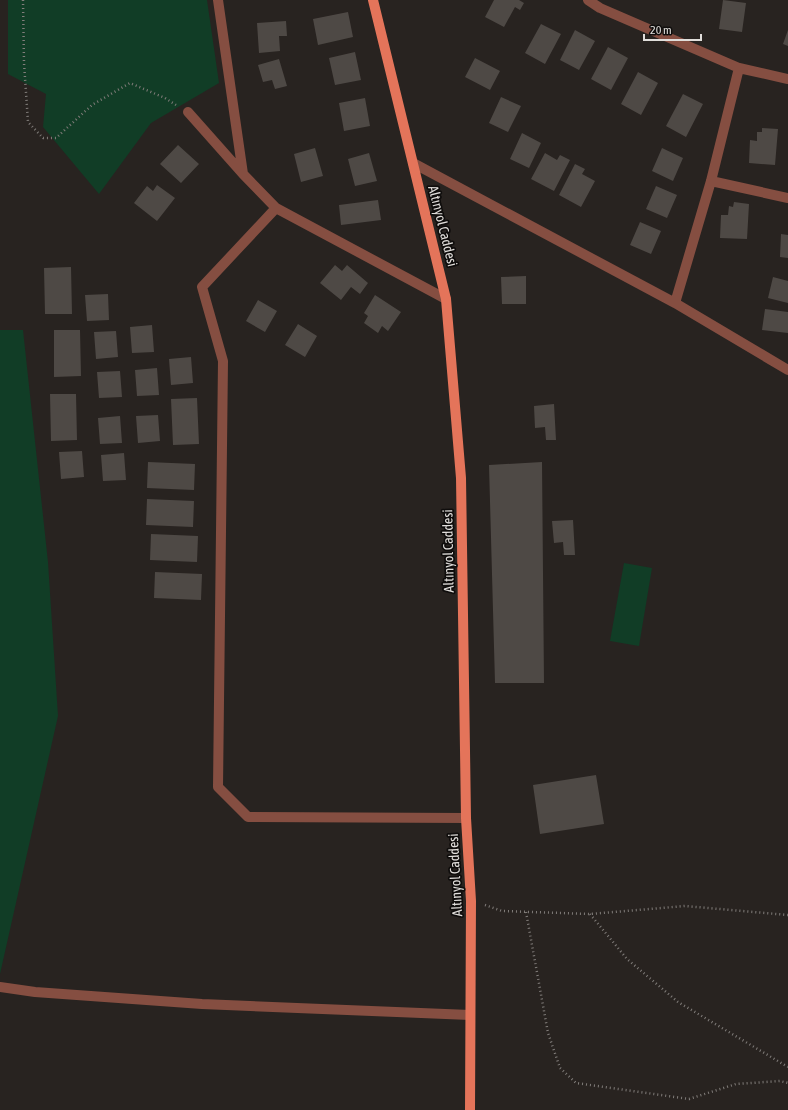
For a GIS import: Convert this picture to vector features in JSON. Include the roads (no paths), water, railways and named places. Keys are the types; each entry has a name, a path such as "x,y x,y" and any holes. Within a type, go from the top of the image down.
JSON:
{"main road":[{"name":"Altınyol Caddesi","path":"373,0 446,299 461,478 466,818 471,901 470,1110"}],"street":[{"path":"218,0 243,174"},
{"path":"588,0 602,4 739,68 788,79"},
{"path":"675,303 711,182 739,68"},
{"path":"188,112 243,174 276,208 446,299"},
{"path":"413,163 675,303 788,370"},
{"path":"711,182 788,198"},
{"path":"276,208 202,287 223,361 218,787 248,817 466,818"},
{"path":"0,988 35,992 202,1004 470,1015"}]}
